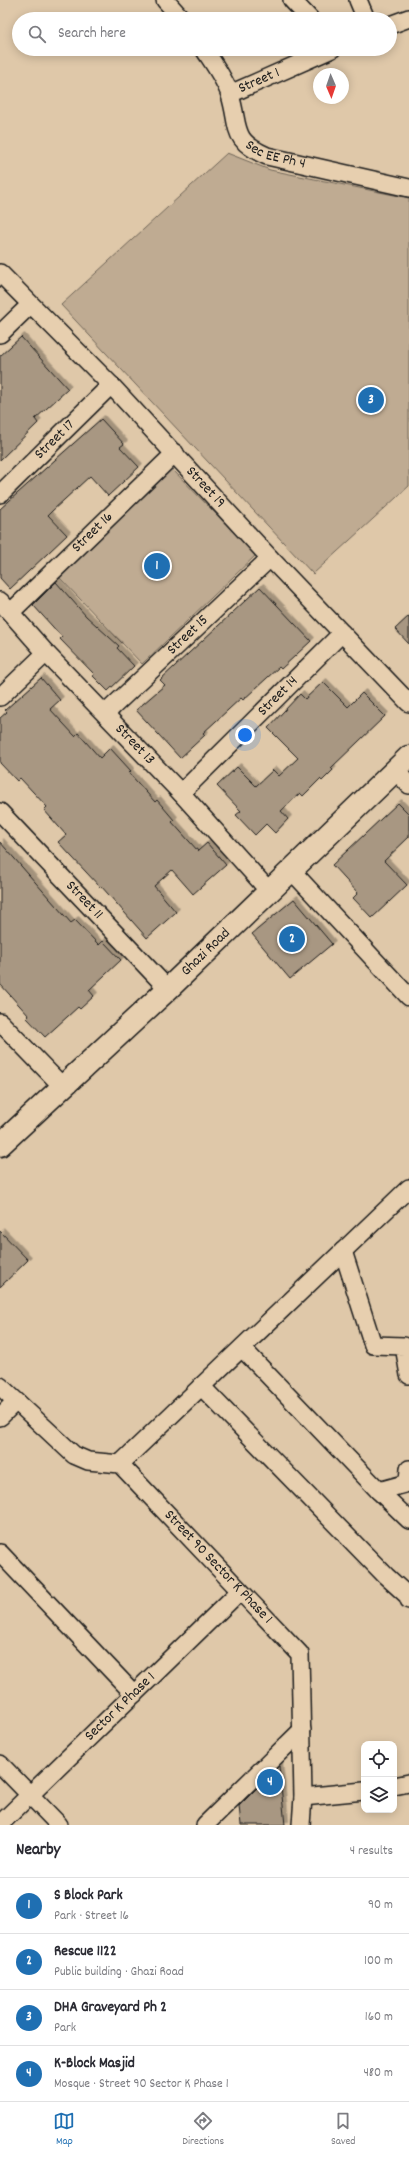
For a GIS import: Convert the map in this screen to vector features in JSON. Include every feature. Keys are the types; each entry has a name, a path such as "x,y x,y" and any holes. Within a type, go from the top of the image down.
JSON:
{"main road":[{"name":"Ghazi Road","path":"0,1145 168,989 290,870 404,770"}],"street":[{"path":"165,0 176,12"},
{"path":"292,0 303,12"},
{"path":"358,0 363,12"},
{"path":"397,22 409,18"},
{"name":"Sec EE Ph 4","path":"208,56 230,94 238,134 245,143 254,150 268,156 409,188"},
{"name":"Street 1","path":"230,94 316,56"},
{"name":"Street 19","path":"0,273 30,305 111,385 270,558 409,703"},
{"path":"0,334 30,305"},
{"name":"Street 17","path":"0,494 111,385"},
{"name":"Street 16","path":"6,606 175,453"},
{"name":"Street 15","path":"106,713 270,558"},
{"name":"Street 13","path":"6,606 46,653 106,713 181,793 268,891"},
{"name":"Street 14","path":"181,793 342,633"},
{"path":"0,697 46,653"},
{"name":"Street 11","path":"0,812 168,989"},
{"path":"290,870 407,991"},
{"path":"0,1022 62,1086"},
{"path":"0,1386 15,1402 74,1455 88,1461 120,1464 409,1188"},
{"path":"343,1252 373,1346 404,1346 409,1375"},
{"path":"242,1348 379,1491 409,1520"},
{"path":"201,1386 386,1576 409,1597"},
{"path":"0,1417 15,1402"},
{"name":"Street 90 Sector K Phase 1","path":"120,1464 300,1654 303,1797 301,1825"},
{"path":"379,1491 408,1483 409,1469"},
{"path":"0,1553 134,1694"},
{"name":"Sector K Phase 1","path":"0,1824 240,1591"},
{"path":"205,1825 302,1730"},
{"path":"0,1764 59,1825"},
{"path":"397,1785 409,1783"},
{"path":"303,1797 361,1791"}],"shaded area":[{"path":"227,153 270,170 409,198 409,486 313,574 61,305"},
{"path":"172,469 256,555 142,664 59,577"}],"building":[{"path":"21,337 68,389 35,419 38,423 0,460 0,356"},
{"path":"101,419 124,444 120,447 139,467 108,496 90,476 52,511 48,515 67,535 10,589 0,578 0,509"},
{"path":"56,582 86,616 119,646 117,648 134,666 108,691 93,676 94,674 60,639 62,637 33,605"},
{"path":"260,587 311,641 281,669 279,667 243,700 241,698 203,733 205,735 180,758 136,710 165,685 160,680"},
{"path":"409,616 409,644 395,629"},
{"path":"41,678 60,700 50,709 75,736 78,733 100,758 110,748 131,771 129,773 155,802 157,800 174,820 172,822 198,851 207,843 226,865 193,894 172,870 154,886 176,912 147,938 101,886 100,887 58,842 66,835 44,810 47,807 20,778 17,781 0,763 0,718 7,712 5,710"},
{"path":"323,682 348,707 362,693 385,716 331,768 333,770 322,781 320,779 303,796 300,793 281,811 288,819 275,833 266,824 255,835 236,815 241,811 217,786 237,767 256,786 273,770 279,776 298,758 268,728 300,694 305,699"},
{"path":"398,803 409,814 409,837 384,861 407,885 372,918 353,898 358,893 332,865"},
{"path":"0,842 71,923 75,920 99,945 103,941 121,960 89,990 94,996 80,1009 78,1007 45,1037 27,1018 29,1016 0,984"},
{"path":"294,899 332,944 290,979 252,934"},
{"path":"0,1231 28,1260 0,1287"},
{"path":"279,1766 285,1825 241,1825 239,1806"}],"place":[{"name":"DHA Graveyard Ph 2","path":"371,400"},
{"name":"S Block Park","path":"157,566"},
{"name":"Rescue 1122","path":"292,939"},
{"name":"K-Block Masjid","path":"270,1782"}]}
